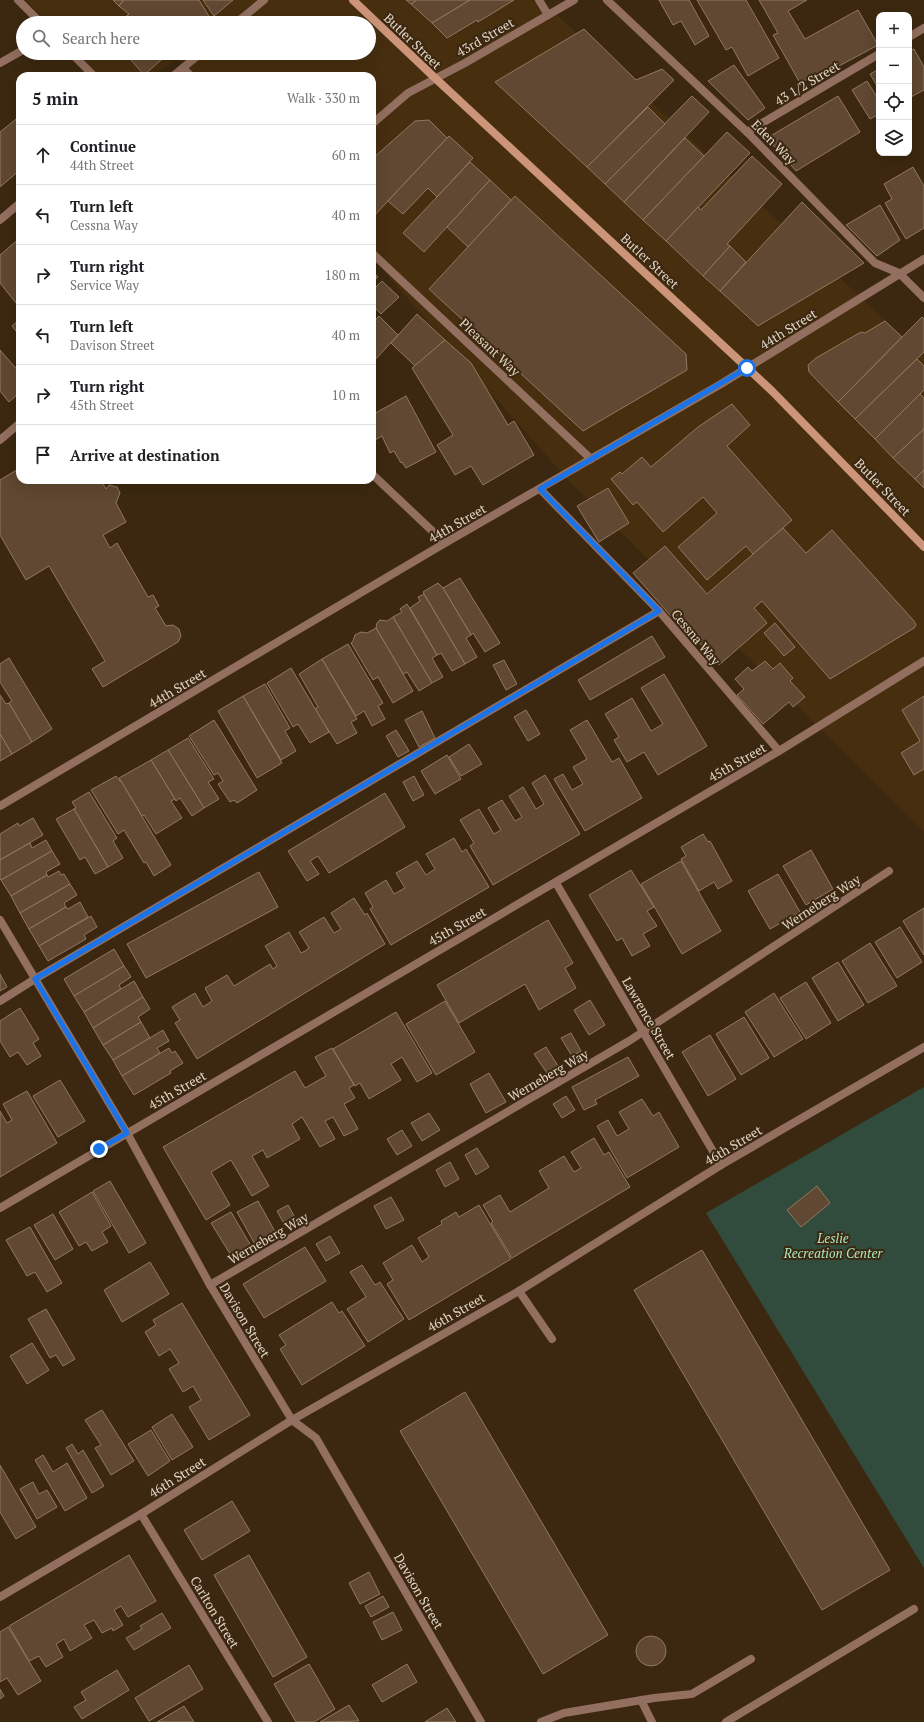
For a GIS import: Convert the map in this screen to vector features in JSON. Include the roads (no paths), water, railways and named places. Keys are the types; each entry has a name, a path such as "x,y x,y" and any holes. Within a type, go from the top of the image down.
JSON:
{"main road":[{"name":"Butler Street","path":"353,0 370,16"},
{"name":"Butler Street","path":"376,22 772,391 924,547"}],"street":[{"path":"18,0 34,16"},
{"path":"245,16 264,0"},
{"path":"539,0 548,15"},
{"name":"43rd Street","path":"376,121 408,93 465,63 574,0"},
{"name":"Eden Way","path":"607,0 747,132 875,263 899,273 924,298"},
{"path":"912,35 924,28"},
{"path":"0,63 16,54"},
{"name":"43 1/2 Street","path":"747,132 876,56"},
{"path":"78,60 90,72"},
{"path":"178,72 193,60"},
{"path":"183,68 187,72"},
{"path":"0,220 16,206"},
{"name":"Pleasant Way","path":"376,257 591,459"},
{"name":"44th Street","path":"0,806 445,543 747,368 924,259"},
{"path":"0,440 16,426"},
{"path":"376,478 445,543"},
{"name":"Cessna Way","path":"540,489 659,611 759,730 779,751"},
{"path":"0,1001 659,611"},
{"name":"45th Street","path":"0,1208 779,751 924,661"},
{"name":"Werneberg Way","path":"210,1285 644,1032 889,871"},
{"name":"Lawrence Street","path":"556,883 721,1165"},
{"name":"Davison Street","path":"0,920 127,1133 210,1285 292,1420 316,1438 481,1722"},
{"name":"46th Street","path":"0,1597 141,1514 292,1420 519,1291 721,1165 924,1047"},
{"path":"519,1291 552,1339"},
{"name":"Carlton Street","path":"141,1514 268,1722"},
{"path":"726,1722 914,1609"},
{"path":"541,1722 564,1713 640,1700 692,1694 751,1659"},
{"path":"640,1700 652,1722"}],"park label":[{"name":"Leslie Recreation Center","path":"833,1246"}]}
